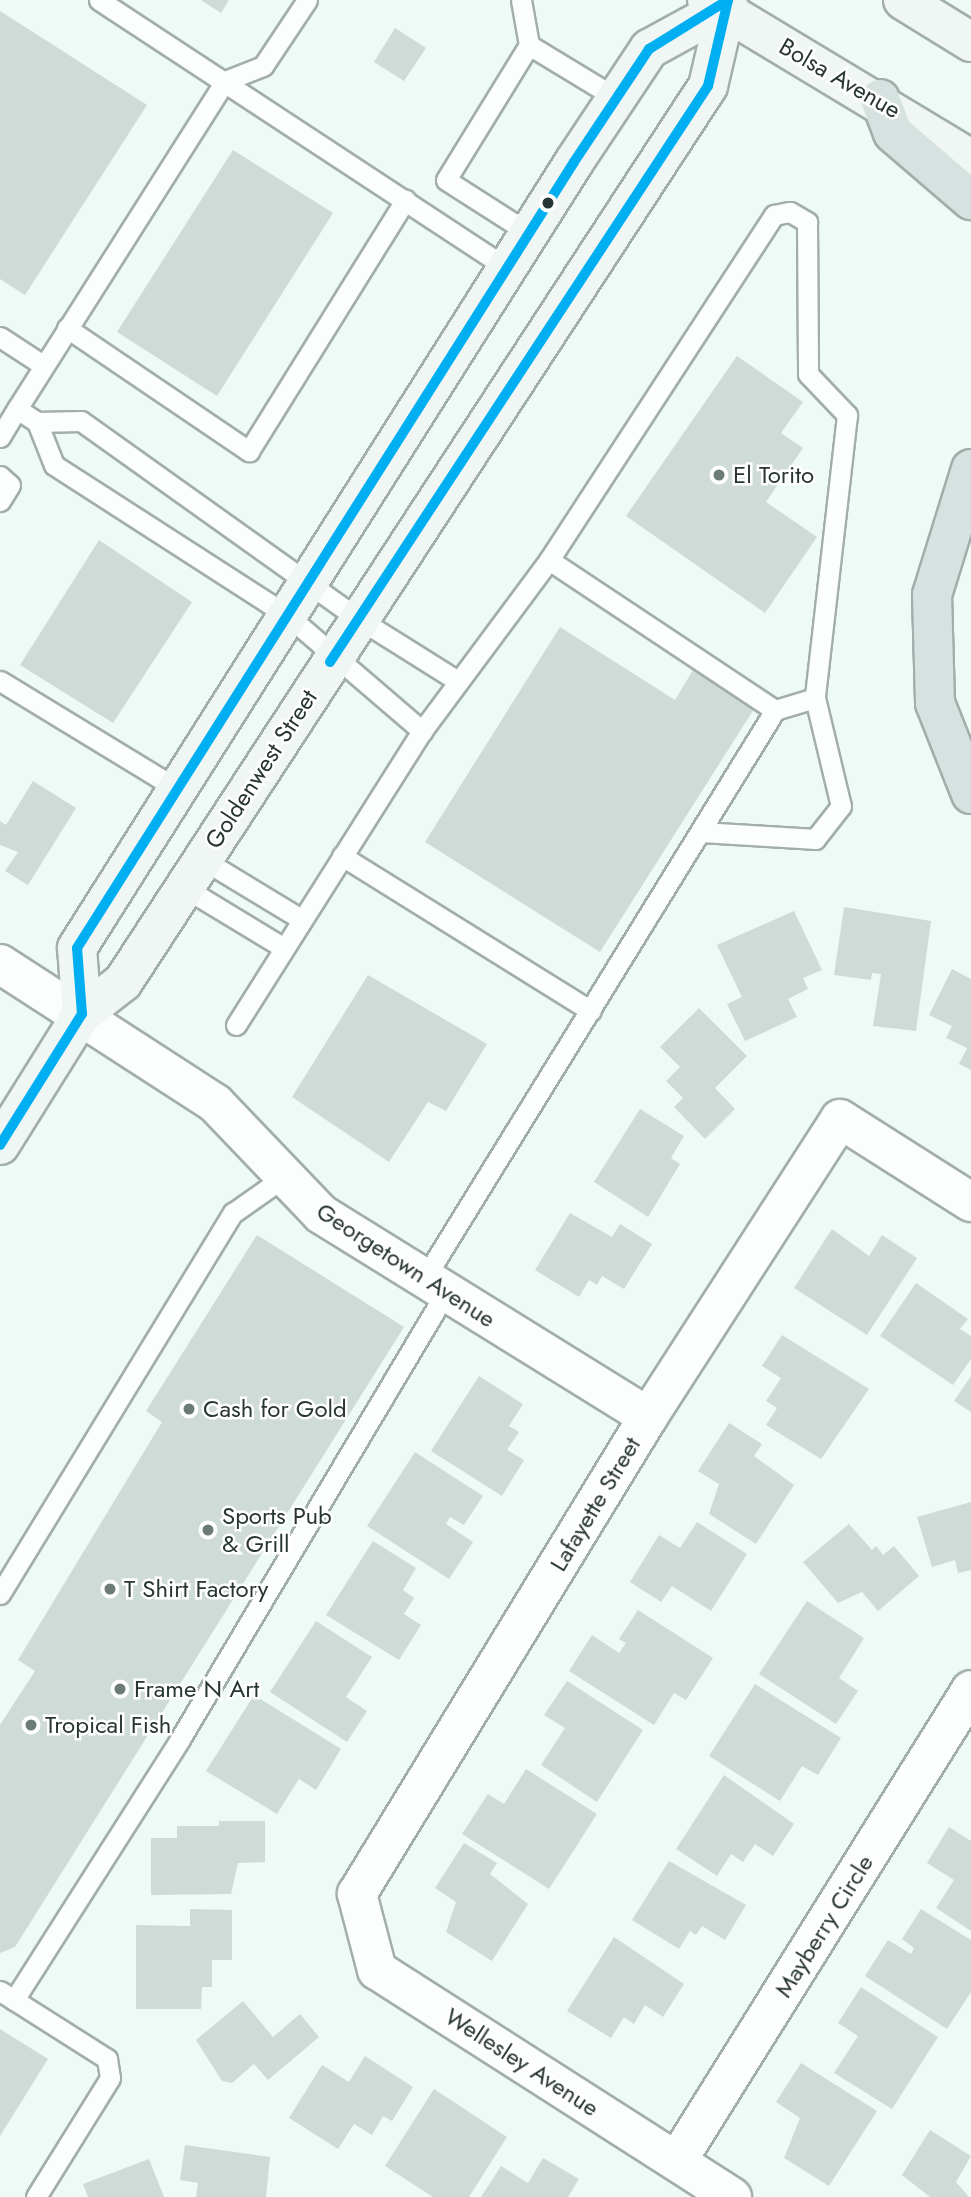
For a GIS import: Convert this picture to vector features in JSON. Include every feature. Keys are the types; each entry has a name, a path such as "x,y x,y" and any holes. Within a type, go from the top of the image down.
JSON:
{"highway":[{"path":"880,99 893,133 971,200"},
{"path":"971,469 954,507 932,595 935,703 971,794"}],"main road":[{"path":"903,0 971,42"},
{"path":"82,1014 77,948 529,233 649,49 719,3"},
{"name":"Bolsa Avenue","path":"719,3 880,99 971,159"},
{"name":"Goldenwest Street","path":"0,1145 82,1014 124,982 708,86 719,3"}],"street":[{"name":"Georgetown Avenue","path":"0,964 82,1014 216,1104 321,1214 648,1417"},
{"name":"Lafayette Street","path":"356,1894 648,1417 840,1119 971,1202"},
{"name":"Mayberry Circle","path":"677,2161 971,1690"},
{"name":"Wellesley Avenue","path":"356,1894 377,1970 732,2197"}],"lane":[{"path":"99,0 507,268"},
{"path":"0,437 43,365 225,81 263,66 307,0"},
{"path":"521,0 529,45 446,180 529,233"},
{"path":"529,45 617,97"},
{"path":"67,328 249,451 405,200"},
{"path":"236,1025 422,731 549,560 774,215 790,212 807,222 808,374 847,415 816,698 841,806 831,824 815,839 702,832"},
{"path":"0,337 43,365"},
{"path":"17,409 37,422 81,421 359,619 458,681"},
{"path":"37,422 54,465 288,616 336,653 422,731"},
{"path":"0,476 10,485 0,501"},
{"path":"549,560 775,710"},
{"path":"0,681 179,790"},
{"path":"36,2197 110,2078 107,2059 7,1996 180,1739 591,1011 775,710 816,698"},
{"path":"342,856 591,1011"},
{"path":"194,873 301,919"},
{"path":"194,873 284,948"},
{"path":"0,1594 233,1213 285,1177"}],"building":[{"path":"201,0 229,0 221,13"},
{"path":"0,11 147,105 25,295 0,279"},
{"path":"395,28 426,48 404,81 374,62"},
{"path":"233,150 333,213 217,396 117,332"},
{"name":"El Torito","path":"737,356 803,402 781,433 803,448 766,502 817,537 765,613 626,516"},
{"path":"99,540 192,602 113,723 20,665"},
{"path":"560,627 675,700 693,670 754,709 600,952 425,842"},
{"path":"33,781 76,808 28,885 5,871 18,852 0,845 0,821 6,825"},
{"path":"844,907 931,921 916,1031 873,1026 881,974 872,973 871,980 834,975"},
{"path":"794,911 822,970 803,978 808,989 788,999 797,1017 745,1041 727,1004 742,997 717,945"},
{"path":"952,969 971,979 971,1070 959,1064 967,1048 946,1038 952,1026 929,1015"},
{"path":"368,975 487,1044 446,1111 428,1102 389,1162 292,1097"},
{"path":"699,1008 747,1056 715,1088 735,1109 705,1139 674,1107 683,1098 666,1081 680,1067 660,1047"},
{"path":"640,1109 684,1136 671,1158 680,1164 648,1217 594,1182"},
{"path":"570,1213 612,1237 620,1224 652,1244 624,1289 602,1276 597,1285 589,1280 579,1297 535,1270"},
{"path":"832,1229 869,1256 882,1235 917,1258 867,1335 794,1288"},
{"path":"257,1235 404,1327 15,1947 0,1953 0,1725 35,1671 18,1660 162,1422 146,1411"},
{"path":"916,1283 968,1319 960,1329 971,1336 971,1359 953,1385 880,1336"},
{"path":"782,1335 869,1389 821,1459 766,1425 777,1408 766,1401 781,1378 762,1366"},
{"path":"479,1376 523,1404 509,1426 519,1432 507,1450 524,1460 502,1496 431,1451"},
{"path":"971,1376 971,1412 954,1401"},
{"path":"729,1423 762,1444 754,1456 794,1485 756,1544 709,1514 719,1484 698,1471"},
{"path":"415,1452 483,1496 464,1525 450,1517 446,1524 473,1542 449,1579 367,1526"},
{"path":"971,1502 971,1570 958,1573 955,1560 932,1567 917,1517"},
{"path":"697,1522 747,1554 711,1611 672,1586 661,1602 630,1582 659,1535 680,1548"},
{"path":"849,1524 872,1550 876,1546 883,1555 894,1546 919,1576 878,1611 862,1592 838,1603 803,1562"},
{"path":"373,1541 416,1568 403,1590 414,1598 404,1614 421,1625 399,1660 326,1615"},
{"path":"807,1601 864,1638 839,1678 858,1691 836,1724 759,1674"},
{"path":"638,1610 713,1658 686,1700 674,1693 654,1725 569,1671 592,1635 619,1653 626,1643 619,1639"},
{"path":"316,1621 372,1657 346,1697 367,1711 347,1742 270,1692"},
{"path":"567,1681 643,1730 597,1802 541,1765 565,1728 544,1715"},
{"path":"755,1684 841,1738 818,1775 802,1766 780,1801 709,1756"},
{"path":"254,1695 341,1749 316,1790 299,1779 277,1814 206,1771"},
{"path":"526,1769 597,1814 549,1889 462,1834 488,1794 504,1804"},
{"path":"724,1775 794,1824 773,1856 755,1844 743,1862 731,1854 717,1876 676,1849"},
{"path":"219,1821 265,1821 265,1862 238,1863 231,1894 151,1895 151,1838 177,1838 177,1826 219,1826"},
{"path":"949,1827 971,1841 971,1931 936,1908 954,1880 927,1863"},
{"path":"464,1843 497,1863 490,1874 528,1904 492,1961 446,1932 456,1902 435,1888"},
{"path":"669,1861 746,1905 725,1940 702,1926 696,1935 690,1931 679,1949 632,1920"},
{"path":"190,1909 232,1910 232,1960 212,1960 212,1987 202,1987 201,2009 136,2009 136,1925 190,1926"},
{"path":"921,1909 971,1940 971,1992 947,2029 865,1976 888,1940 911,1954 914,1948 902,1939"},
{"path":"614,1937 684,1984 663,2017 645,2005 634,2024 624,2017 611,2038 567,2011"},
{"path":"861,1987 938,2037 892,2109 834,2073 858,2036 838,2023"},
{"path":"243,2001 273,2037 300,2014 319,2037 268,2080 254,2064 232,2083 222,2081 196,2040"},
{"path":"0,2029 48,2059 0,2136"},
{"path":"365,2056 413,2087 392,2121 383,2116 372,2135 354,2124 338,2149 289,2118 322,2065 349,2082"},
{"path":"801,2063 877,2111 829,2186 784,2158 800,2118 776,2102"},
{"path":"434,2089 507,2137 469,2197 433,2197 385,2166"},
{"path":"930,2130 971,2156 956,2182 969,2197 930,2197 902,2175"},
{"path":"185,2145 270,2157 266,2197 196,2197 198,2183 180,2180"},
{"path":"543,2158 579,2179 568,2197 481,2197 501,2166 528,2183"},
{"path":"149,2159 164,2197 88,2197 83,2184"}],"transit line":[{"path":"330,662 708,86 728,0"},
{"path":"0,1145 82,1014 77,948 574,162 649,49 728,0"}],"place":[{"name":"El Torito","path":"719,475"},
{"name":"Cash for Gold","path":"189,1409"},
{"name":"Sports Pub & Grill","path":"208,1530"},
{"name":"T Shirt Factory","path":"110,1589"},
{"name":"Frame N Art","path":"120,1689"},
{"name":"Tropical Fish","path":"31,1725"}]}
